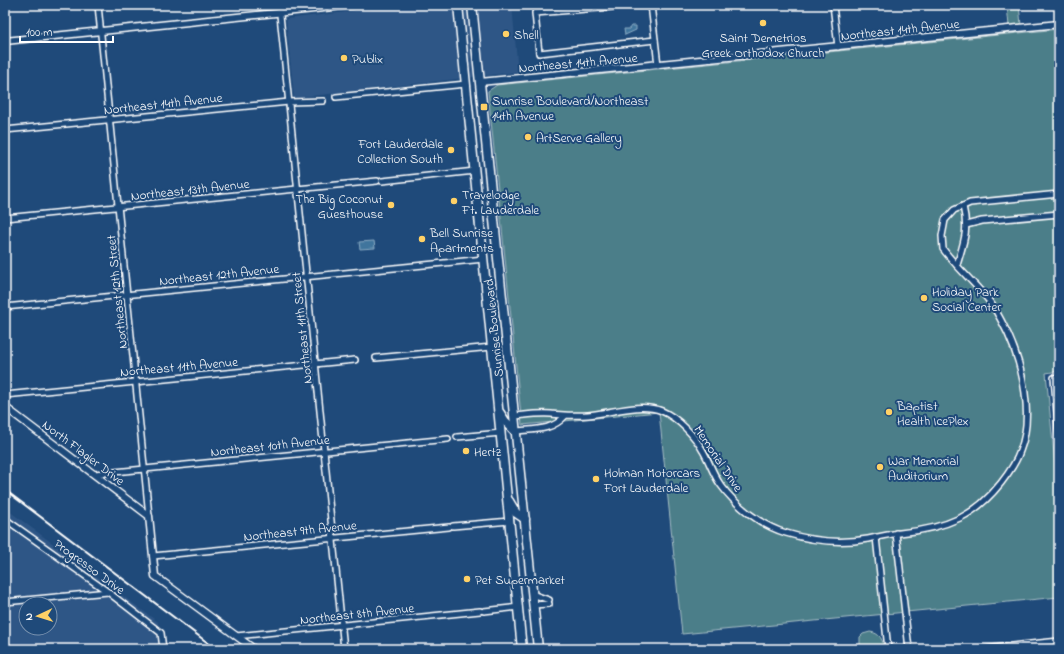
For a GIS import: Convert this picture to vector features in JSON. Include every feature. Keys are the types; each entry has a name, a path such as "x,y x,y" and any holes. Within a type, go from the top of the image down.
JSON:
{"main road":[{"name":"Sunrise Boulevard","path":"458,5 518,607 524,649"},
{"name":"Sunrise Boulevard","path":"472,5 538,649"},
{"path":"484,259 494,267 500,280"},
{"path":"499,411 505,421 516,431"},
{"path":"508,500 516,512 525,519"}],"street":[{"name":"Northeast 12th Street","path":"98,5 155,576 236,636"},
{"name":"Northeast 11th Street","path":"279,5 344,649"},
{"path":"5,41 353,5"},
{"path":"638,5 535,13 539,53 655,40"},
{"path":"651,5 658,65"},
{"path":"833,5 838,47"},
{"name":"Northeast 14th Avenue","path":"480,82 1059,24"},
{"path":"336,97 466,84"},
{"name":"Northeast 14th Avenue","path":"5,130 289,102 324,100"},
{"name":"Northeast 13th Avenue","path":"5,218 475,171"},
{"path":"957,265 966,225 963,206 970,203 1059,194"},
{"name":"Memorial Drive","path":"514,416 538,414 565,416 590,415 638,408 649,408 661,411 681,423 702,449 720,483 738,504 764,524 784,532 811,539 833,542 867,539 896,533 918,531 942,525 960,518 972,511 992,494 1009,472 1020,451 1026,427 1026,404 1023,381 1017,357 1008,333 991,303 943,249 942,236 946,220 954,210 963,206"},
{"path":"966,225 982,221 1059,214"},
{"path":"947,255 961,252"},
{"name":"Northeast 12th Avenue","path":"5,307 484,259"},
{"path":"376,358 492,347"},
{"name":"Northeast 11th Avenue","path":"5,395 355,360"},
{"path":"1056,378 1059,436"},
{"name":"North Flagler Drive","path":"5,407 149,516"},
{"path":"516,431 546,428 560,422 565,416"},
{"path":"457,438 501,433"},
{"name":"Northeast 10th Avenue","path":"94,474 448,439"},
{"name":"Progresso Drive","path":"5,520 108,592 161,633 163,649"},
{"name":"Northeast 9th Avenue","path":"153,556 510,521"},
{"path":"896,533 909,649"},
{"path":"876,537 888,649"},
{"path":"5,602 108,592"},
{"path":"532,594 549,602 533,605"},
{"name":"Northeast 8th Avenue","path":"236,636 518,607"},
{"path":"236,636 254,649"},
{"path":"984,649 1059,641"}],"shaded area":[{"path":"380,5 512,5 518,72 294,98 286,19 380,8"},
{"path":"631,26 636,26 636,30 625,35 624,29 629,29"},
{"path":"374,241 375,248 360,249 359,242"},
{"path":"5,511 9,511 158,622 160,649 5,649"}],"green space":[{"path":"1007,5 1019,5 1021,25 1009,26"},
{"path":"1059,29 1059,371 1046,373 1059,505 1059,597 682,634 659,412 522,425 488,91 497,85"},
{"path":"870,632 879,635 884,649 860,649 860,637 863,634"}],"railway":[{"path":"5,490 216,649"}],"place":[{"name":"Saint Demetrios Greek Orthodox Church","path":"763,23"},
{"name":"Shell","path":"506,34"},
{"name":"Publix","path":"344,58"},
{"name":"Sunrise Boulevard/Northeast 14th Avenue","path":"484,107"},
{"name":"ArtServe Gallery","path":"528,137"},
{"name":"Fort Lauderdale Collection South","path":"451,150"},
{"name":"Travelodge Ft. Lauderdale","path":"454,201"},
{"name":"The Big Coconut Guesthouse","path":"391,205"},
{"name":"Bell Sunrise Apartments","path":"422,239"},
{"name":"Holiday Park Social Center","path":"924,298"},
{"name":"Baptist Health IcePlex","path":"889,412"},
{"name":"Hertz","path":"466,451"},
{"name":"War Memorial Auditorium","path":"880,467"},
{"name":"Holman Motorcars Fort Lauderdale","path":"596,479"},
{"name":"Pet Supermarket","path":"467,579"}]}
